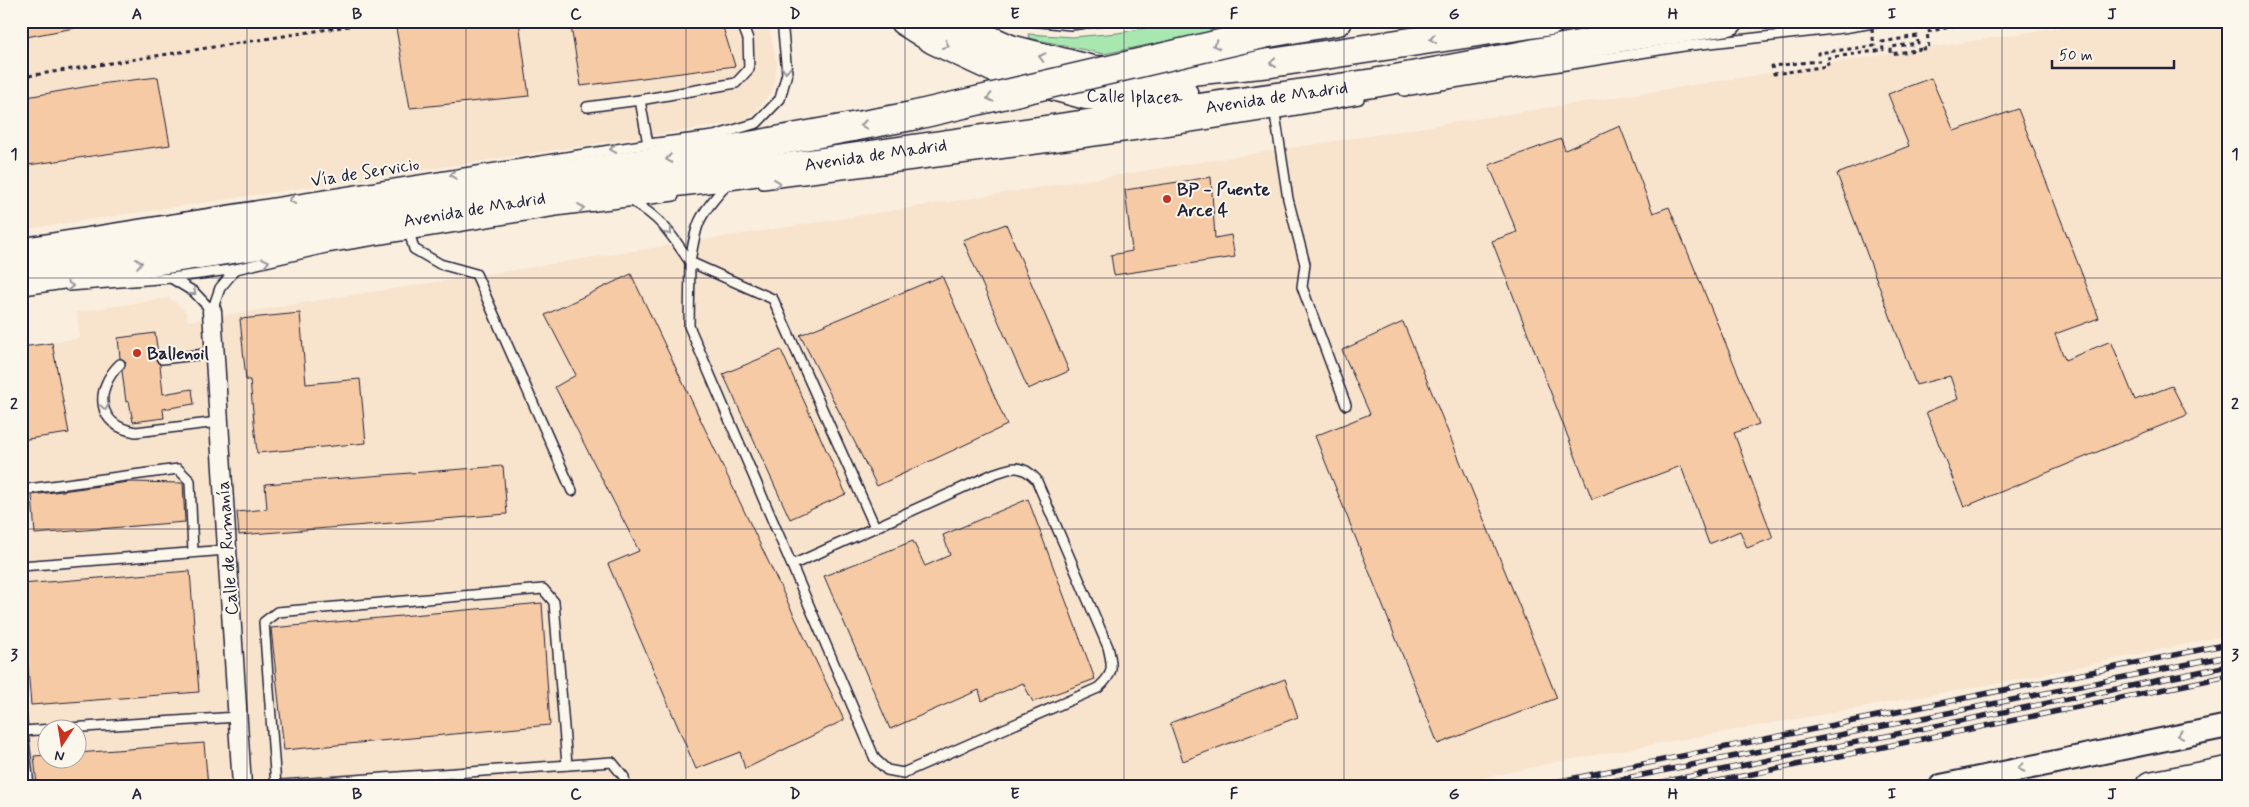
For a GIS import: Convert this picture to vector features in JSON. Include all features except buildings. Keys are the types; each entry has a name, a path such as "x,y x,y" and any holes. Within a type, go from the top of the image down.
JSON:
{"main road":[{"name":"Calle Iplacea","path":"904,21 934,40 1005,73 1086,95 1140,97 1167,97 1271,85 1617,38"},
{"name":"Calle Iplacea","path":"947,21 1010,49 1093,70 1170,74 1311,58 1551,21"},
{"name":"Avenida de Madrid","path":"21,258 717,152 912,116 1264,34 1338,21"},
{"name":"Avenida de Madrid","path":"21,281 233,249 553,196 719,177 1374,83 1617,38 1729,21"},
{"path":"2195,776 2228,765"},
{"path":"2150,786 2228,771"}],"street":[{"name":"Calle de Rumanía","path":"212,311 242,786"},
{"path":"1942,786 2228,726"}],"lane":[{"path":"587,107 640,100 736,83 749,69 748,39 741,21"},
{"name":"Vía de Servicio","path":"21,243 648,144 714,136 758,123 780,99 787,73 782,21"},
{"path":"1031,21 1071,26 1100,21"},
{"path":"1392,93 1684,46 1843,28 1886,21"},
{"path":"752,186 1043,149 1276,114 1372,96"},
{"path":"640,100 648,144"},
{"path":"1276,114 1288,199 1305,264 1302,287 1346,405"},
{"path":"704,192 728,189 707,208 696,226 690,262 689,326 875,759 887,770 903,773 1098,688 1109,678 1112,664 1108,647 1036,479 1026,469 1010,467 792,565"},
{"path":"21,288 171,278 236,269 326,248 556,211 686,194"},
{"path":"632,201 658,219 690,262 773,299 875,527"},
{"path":"410,235 414,249 440,264 476,274 572,491"},
{"path":"21,251 63,252"},
{"name":"Calle de Rumanía","path":"212,311 220,288 236,269"},
{"path":"171,278 194,292 212,311"},
{"path":"162,359 214,353"},
{"path":"120,364 109,374 103,394 104,411 109,421 124,430 136,432 218,422"},
{"path":"21,490 178,469 190,481 193,552"},
{"path":"21,566 227,550"},
{"path":"276,786 264,622 277,612 543,589 554,602 567,765"},
{"path":"21,712 29,786"},
{"path":"23,731 237,717"},
{"path":"268,786 612,762 624,777 625,786"}],"path":[{"path":"21,77 380,21"},
{"path":"1871,21 1874,46 1818,54 1819,61 1772,66 1774,74 1828,66 1827,58 1883,50 1882,42 1917,36 1918,43 1891,47 1891,54 1929,48 1928,32 1978,21"}],"shaded area":[{"path":"21,21 767,21 777,63 773,90 747,121 21,230"},
{"path":"2101,21 2228,21 2228,635 2026,678 1560,761 1448,786 21,786 21,347 80,338 77,312 169,298 186,312 188,321"}],"green space":[{"path":"1181,21 1264,21 1104,54 1029,38 1028,34 1073,37 1118,33"}],"railway":[{"path":"1536,786 2228,644"},
{"path":"1588,786 2228,656"},
{"path":"1643,786 2228,666"},
{"path":"1694,786 2228,676"}],"place":[{"name":"BP - Puente Arce 4","path":"1167,199"},
{"name":"Ballenoil","path":"137,353"}]}
